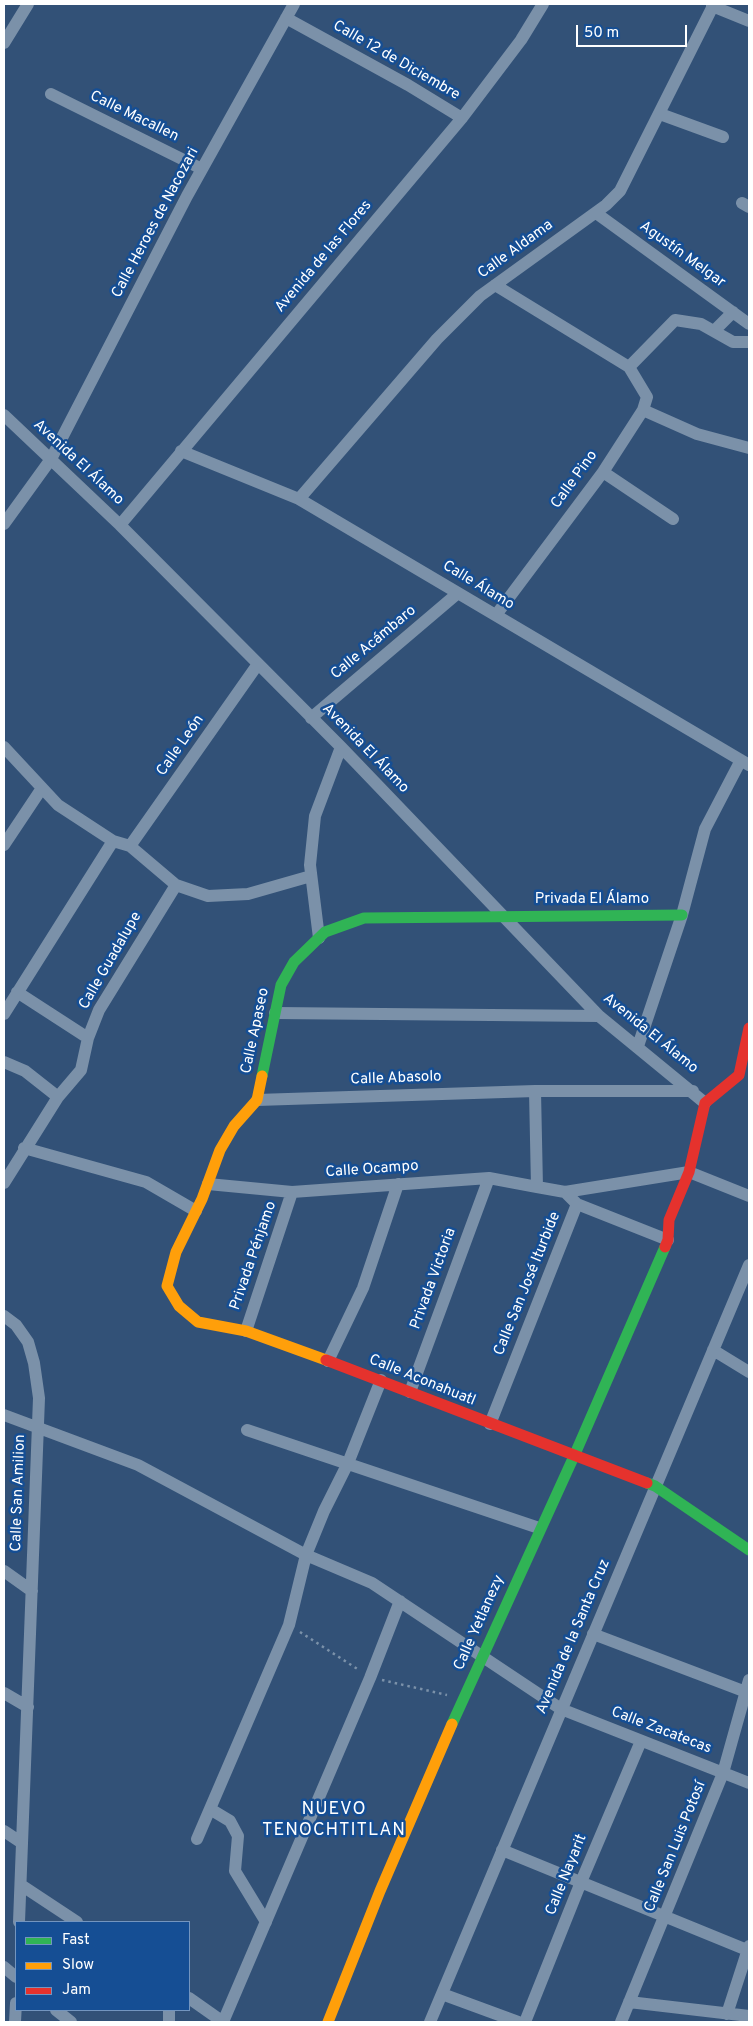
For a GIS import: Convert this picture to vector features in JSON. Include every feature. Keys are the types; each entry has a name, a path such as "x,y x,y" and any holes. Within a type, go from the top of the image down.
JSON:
{"street":[{"path":"4,43 28,4"},
{"name":"Calle Heroes de Nacozari","path":"4,524 51,459 202,169 294,4"},
{"name":"Avenida de las Flores","path":"120,525 462,118 521,40 543,4"},
{"path":"713,5 749,21"},
{"name":"Calle Aldama","path":"299,499 437,339 480,296 596,213 620,190 660,114 713,5"},
{"name":"Calle 12 de Diciembre","path":"286,18 408,85 462,118"},
{"name":"Calle Macallen","path":"51,94 202,169"},
{"path":"660,114 723,137"},
{"name":"Agustín Melgar","path":"596,213 749,324"},
{"path":"495,285 629,367 675,320 701,324 733,342 749,342"},
{"path":"714,331 733,312"},
{"name":"Calle Pino","path":"496,615 603,472 643,410 647,397 629,367"},
{"path":"643,410 697,434 749,448"},
{"name":"Avenida El Álamo","path":"4,415 120,525 341,747 599,1016 693,1091 705,1103"},
{"name":"Calle Álamo","path":"181,451 299,499 745,762"},
{"path":"603,472 673,519"},
{"name":"Calle Acámbaro","path":"311,718 458,592"},
{"name":"Calle León","path":"130,846 258,664"},
{"path":"4,747 58,805 113,841 130,846 176,885 208,896 248,894 311,876"},
{"path":"319,938 310,865 315,816 341,747"},
{"path":"638,1046 682,915 705,829 745,762"},
{"path":"4,845 42,788"},
{"path":"4,1014 113,841"},
{"name":"Calle Guadalupe","path":"4,1183 24,1148 58,1097 81,1070 88,1038 99,1010 176,885"},
{"name":"Privada El Álamo","path":"502,915 682,915"},
{"name":"Calle Apaseo","path":"179,1306 167,1286 176,1252 196,1211 225,1142 234,1126 257,1100 281,986 294,962 325,932 364,918 502,915"},
{"path":"17,992 88,1038"},
{"path":"275,1013 599,1016"},
{"path":"705,1103 744,1076 749,1028"},
{"path":"4,1062 26,1071 58,1097"},
{"path":"535,1091 537,1187"},
{"name":"Calle Abasolo","path":"257,1100 535,1091 693,1091"},
{"name":"Calle Yetlanezy","path":"328,2022 380,1891 482,1655 539,1528 575,1454 668,1240 669,1220 689,1172 705,1103"},
{"path":"24,1148 146,1182 196,1211"},
{"path":"565,1192 689,1172 749,1196"},
{"name":"Calle Ocampo","path":"208,1184 292,1192 489,1178 537,1187"},
{"name":"Privada Victoria","path":"410,1392 489,1178"},
{"path":"328,1360 363,1288 398,1184"},
{"name":"Calle San José Iturbide","path":"490,1424 577,1204 565,1192 537,1187"},
{"name":"Privada Pénjamo","path":"246,1331 292,1192"},
{"path":"577,1204 668,1240"},
{"name":"Avenida de la Santa Cruz","path":"430,2022 749,1265"},
{"name":"Calle Aconahuatl","path":"179,1306 198,1322 246,1331 328,1360 655,1486 749,1550"},
{"name":"Calle San Amilion","path":"4,1316 16,1325 28,1342 34,1363 38,1398 20,1921"},
{"path":"713,1350 749,1372"},
{"path":"197,1839 289,1625 306,1556 324,1511 348,1464 381,1380"},
{"name":"Calle Zacatecas","path":"4,1415 138,1465 306,1556 372,1583 561,1709 749,1783"},
{"path":"247,1430 539,1528"},
{"path":"5,1576 32,1591"},
{"path":"190,1999 223,2022 400,1601"},
{"path":"593,1634 748,1686"},
{"name":"Calle San Luis Potosí","path":"621,2022 724,1773 748,1686"},
{"path":"4,1693 28,1706"},
{"name":"Calle Nayarit","path":"525,2022 581,1882 641,1741"},
{"path":"210,1809 230,1821 238,1836 235,1872 266,1922"},
{"path":"4,1831 22,1843"},
{"path":"502,1850 748,1948 727,2014"},
{"path":"21,1885 75,1921"},
{"path":"4,1967 15,1976"},
{"path":"442,1994 518,2022"},
{"path":"629,2002 749,2016"},
{"path":"57,2011 71,2022"}],"traffic: fast":[{"path":"262,1076 281,985 294,962 325,932 364,918 682,915"},
{"path":"452,1724 575,1454 665,1247"},
{"path":"647,1483 655,1486 749,1550"}],"traffic: slow":[{"path":"262,1076 257,1100 234,1126 220,1150 202,1199 176,1252 167,1286 179,1306 198,1322 246,1331 326,1360"},
{"path":"328,2022 380,1891 452,1724"}],"traffic: jam":[{"path":"665,1247 668,1240 669,1220 689,1172 705,1103 739,1075 749,1028"},
{"path":"326,1360 647,1483"}],"district":[{"name":"NUEVO TENOCHTITLAN","path":"334,1820"}]}
